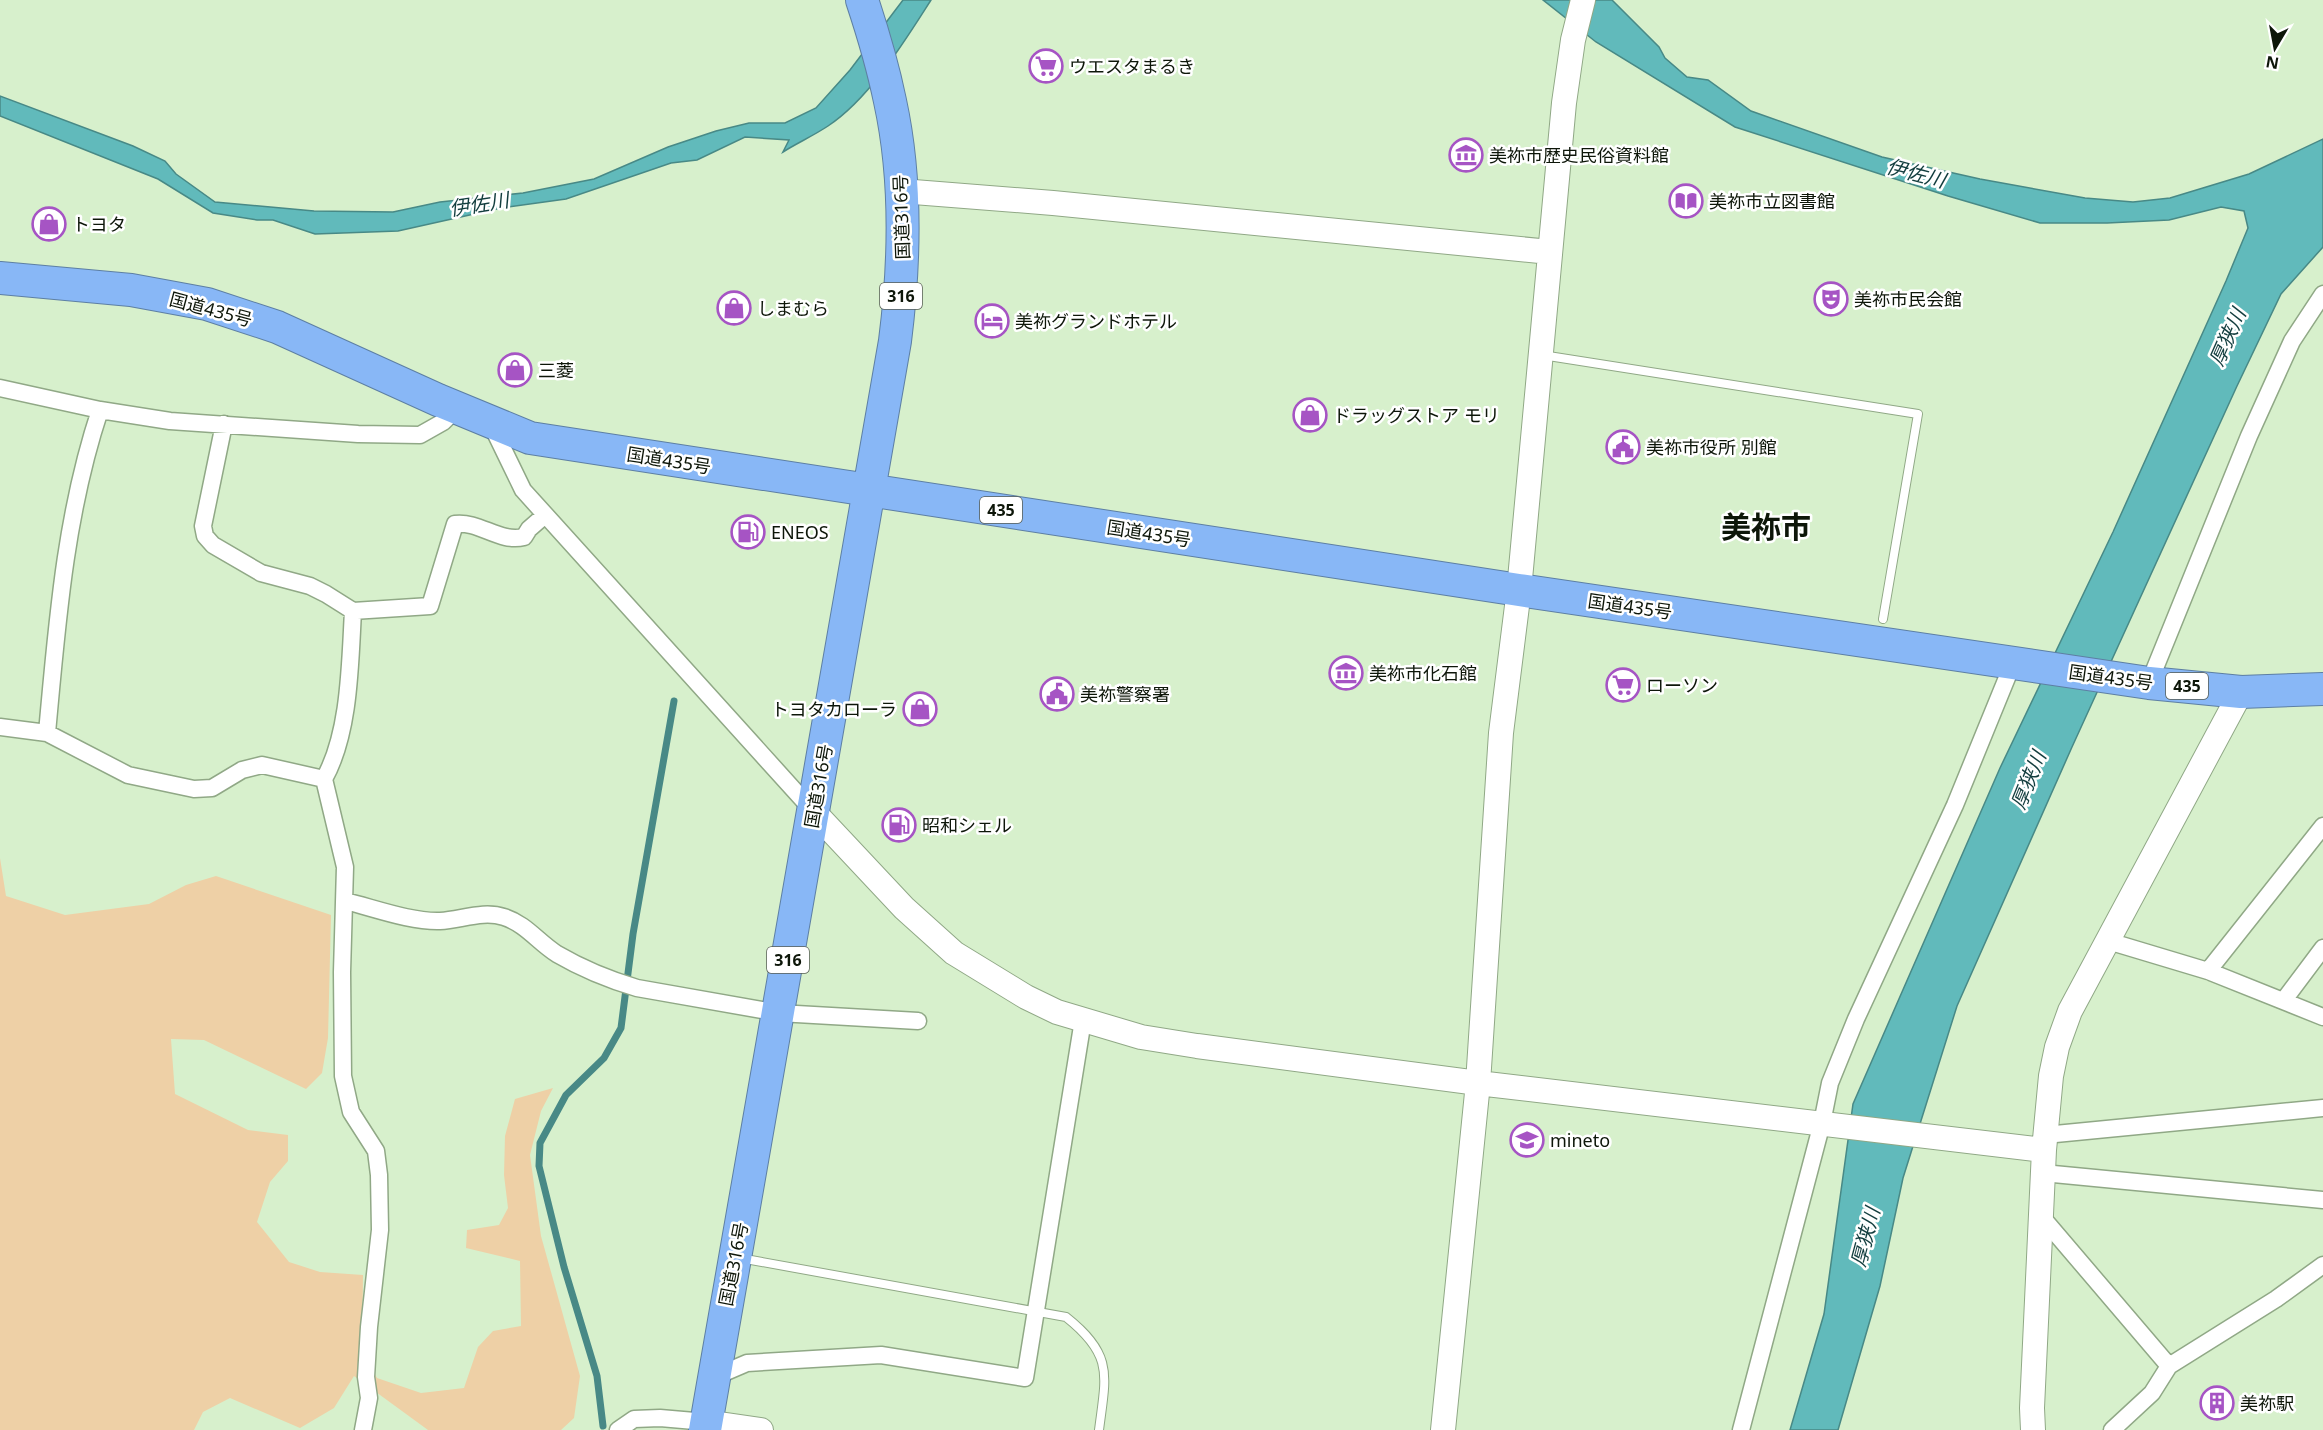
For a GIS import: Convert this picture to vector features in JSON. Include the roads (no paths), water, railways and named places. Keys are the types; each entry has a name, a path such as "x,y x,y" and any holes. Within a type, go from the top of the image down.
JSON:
{"highway":[{"name":"国道316号","path":"705,1426 779,1013 902,291 901,191 891,101 862,0"},
{"name":"国道435号","path":"0,278 131,290 207,304 277,327 457,408 530,438 1519,590 2141,681 2241,692 2323,689"}],"street":[{"path":"1443,1430 1478,1083 1502,733 1519,590 1564,103 1573,40 1583,0"},
{"path":"901,191 1065,204 1550,252"},
{"path":"2141,681 2292,341 2323,294"},
{"path":"0,388 100,410 170,421 358,434 420,435 442,422 457,408"},
{"path":"47,733 61,580 82,469 100,410"},
{"path":"490,422 523,490 813,812 904,908 954,953 1026,997 1057,1012 1141,1037 1197,1046 1478,1083 1933,1136 2044,1152 2249,1194 2323,1200"},
{"path":"224,424 203,526 205,536 213,545 261,573 310,586 353,611 429,606 455,524 468,523 497,535 515,539 524,537 545,515"},
{"path":"353,611 349,691 333,764 324,779 345,867 342,972 343,1076 351,1112 376,1151 379,1176 380,1230 369,1327 366,1377 369,1398 363,1430"},
{"path":"1741,1430 1828,1124 1830,1083 1856,1019 2019,663"},
{"path":"2033,1430 2032,1408 2044,1152 2051,1076 2057,1047 2070,1011 2241,692"},
{"path":"0,727 47,733 128,775 194,789 212,788 242,770 262,765 324,779"},
{"path":"2208,970 2323,825"},
{"path":"345,901 405,916 439,921 485,914 501,916 516,921 556,953 617,982 637,988 779,1013 918,1021"},
{"path":"2108,941 2208,970 2323,1017"},
{"path":"2284,1000 2323,948"},
{"path":"712,1378 747,1363 881,1355 1024,1378 1083,1020"},
{"path":"2044,1152 2323,1108"},
{"path":"2041,1216 2169,1366"},
{"path":"2112,1430 2152,1393 2169,1366 2276,1299 2323,1265"},
{"path":"618,1430 634,1419 660,1418 705,1426 761,1430"}],"lane":[{"path":"1541,355 1918,414 1883,619"},
{"path":"734,1257 1066,1317 1087,1334 1102,1360 1105,1381 1099,1430"}],"water":[{"name":"伊佐川","path":"903,0 931,0 872,85 843,114 822,130 783,152 789,140 745,137 697,160 671,163 566,199 501,208 398,231 315,234 273,220 257,220 213,213 158,179 0,116 0,96 133,146 165,161 176,174 215,202 314,211 393,212 440,202 523,193 594,179 668,147 716,131 749,123 785,123 816,108 850,70"},
{"path":"1543,0 1612,0 1659,47 1665,58 1687,77 1708,80 1751,111 1882,157 1980,179 2085,198 2133,202 2170,198 2249,174 2323,139 2323,247 2281,294 2072,747 1957,1006 1903,1178 1880,1286 1838,1430 1790,1430 1824,1314 1853,1104 2000,768 2113,532 2248,228 2244,211 2221,207 2169,220 2040,223 1948,196 1735,127 1596,42"}],"waterway":[{"path":"603,1426 597,1376 564,1267 539,1166 540,1143 566,1095 604,1058 621,1028 633,934 674,701"}],"place":[{"name":"ウエスタまるき","path":"1046,66"},
{"name":"美袮市歴史民俗資料館","path":"1466,155"},
{"name":"美祢市立図書館","path":"1686,201"},
{"name":"トヨタ","path":"49,224"},
{"name":"美祢市民会館","path":"1831,299"},
{"name":"しまむら","path":"734,308"},
{"name":"美祢グランドホテル","path":"992,321"},
{"name":"三菱","path":"515,370"},
{"name":"ドラッグストア モリ","path":"1310,415"},
{"name":"美祢市役所 別館","path":"1623,447"},
{"name":"ENEOS","path":"748,532"},
{"name":"美袮市化石館","path":"1346,673"},
{"name":"ローソン","path":"1623,685"},
{"name":"美祢警察署","path":"1057,694"},
{"name":"トヨタカローラ","path":"920,709"},
{"name":"昭和シェル","path":"899,825"},
{"name":"mineto","path":"1527,1140"},
{"name":"美祢駅","path":"2217,1403"}],"district":[{"name":"美祢市","path":"1766,526"}],"water label":[{"name":"厚狭川","path":"2227,337"},
{"name":"厚狭川","path":"2028,780"},
{"name":"厚狭川","path":"1865,1237"}]}
